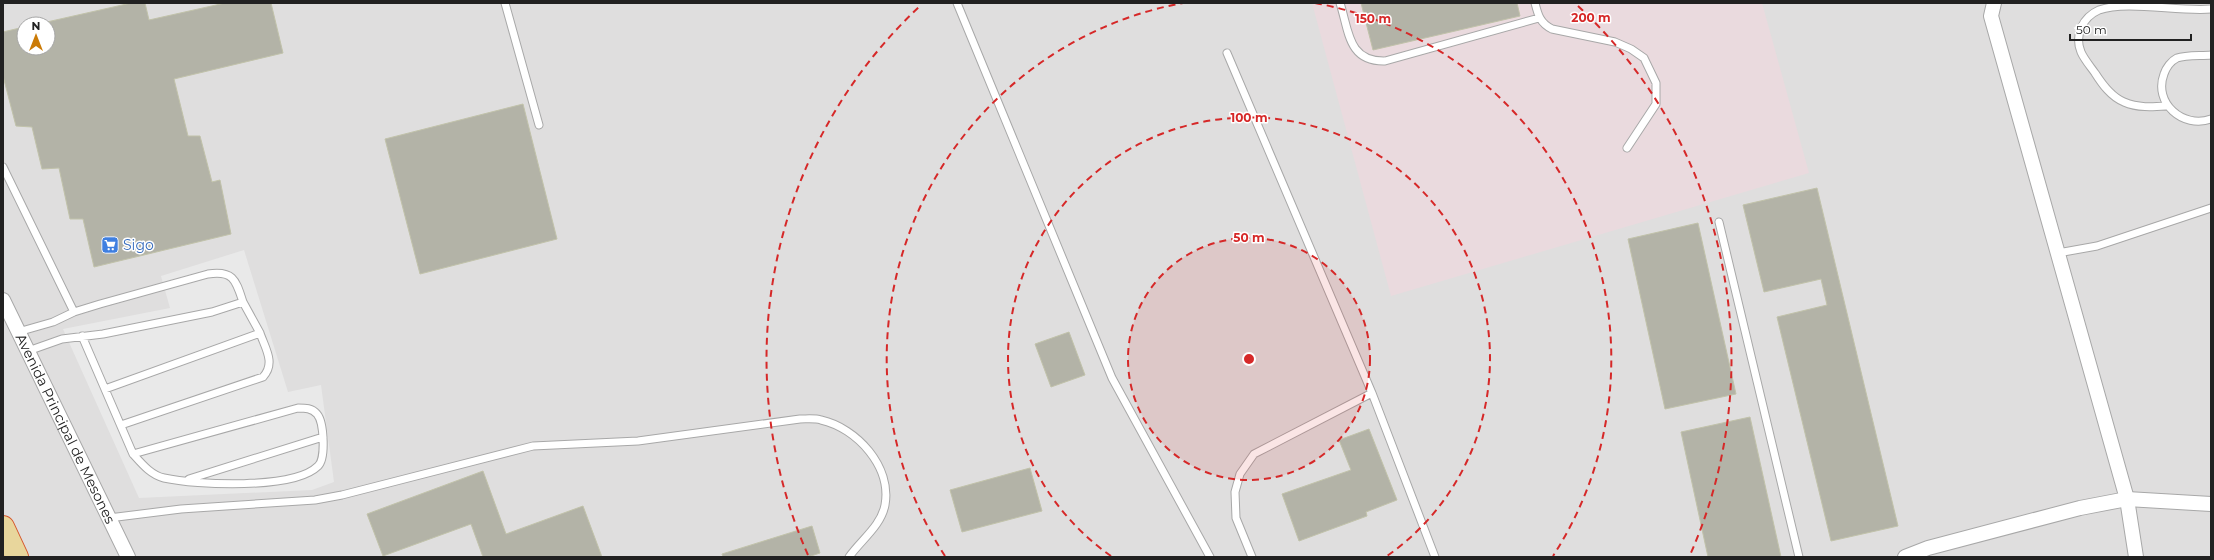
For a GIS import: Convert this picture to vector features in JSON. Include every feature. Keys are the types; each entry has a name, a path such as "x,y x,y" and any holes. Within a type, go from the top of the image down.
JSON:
{"highway":[{"path":"3,527 18,557"}],"street":[{"path":"1994,3 1991,16 2127,499 2136,557"},
{"name":"Avenida Principal de Mesones","path":"3,300 128,557"},
{"path":"1905,557 1928,548 2073,510 2127,499 2211,504"}],"lane":[{"path":"505,3 539,126"},
{"path":"957,3 1112,378 1210,557"},
{"path":"1340,3 1354,47 1365,59 1374,61 1385,61 1539,18"},
{"path":"1535,3 1539,18 1544,25 1552,29 1615,42 1631,49 1644,58 1656,83 1656,104 1627,148"},
{"path":"2166,106 2143,107 2124,102 2106,90 2081,52 2079,33 2083,21 2098,11 2112,6 2194,10 2211,9"},
{"path":"1227,53 1372,393 1435,557"},
{"path":"2211,55 2177,58 2166,68 2160,84 2161,95 2166,106 2178,115 2192,122 2211,119"},
{"path":"3,167 74,312"},
{"path":"2058,253 2097,246 2211,208"},
{"path":"1719,222 1799,557"},
{"path":"18,332 53,322 74,312 208,274 220,272 232,276 260,333 270,360 270,367 263,377 121,425"},
{"path":"28,351 62,339 103,334 212,312 244,302"},
{"path":"105,389 260,333"},
{"path":"82,336 133,454 145,468 163,478 256,484 306,475 319,466 323,459 323,438 320,419 316,413 310,409 298,408 133,454"},
{"path":"1252,557 1236,518 1235,492 1240,474 1254,454 1372,393"},
{"path":"109,518 181,509 315,500 342,495 533,446 638,441 800,419 821,420 841,427 865,447 880,466 885,485 885,505 878,522 849,557"},
{"path":"185,480 323,438"}],"shaded area":[{"path":"3,3 2211,3 2211,557 3,557"},
{"path":"1312,3 1762,3 1809,173 1391,296"},
{"path":"244,250 288,392 321,385 334,482 312,490 139,498 63,329 170,308 161,276"}],"building":[{"path":"131,3 145,3 149,20 225,3 271,3 283,53 174,79 188,136 200,136 212,182 220,180 231,234 94,267 83,219 70,219 59,168 42,169 32,127 16,126 3,76 3,32 16,29 16,56 56,56 56,20"},
{"path":"1361,3 1517,3 1520,16 1373,50"},
{"path":"523,104 557,239 420,274 385,139"},
{"path":"1817,188 1898,526 1831,541 1777,317 1827,305 1821,279 1764,292 1743,205"},
{"path":"1698,223 1736,394 1665,409 1628,239"},
{"path":"1069,332 1085,375 1051,387 1035,344"},
{"path":"1750,417 1781,557 1708,557 1681,432"},
{"path":"1369,429 1397,500 1366,512 1367,516 1299,541 1282,494 1351,470 1339,440"},
{"path":"1030,468 1042,511 962,532 950,490"},
{"path":"483,471 506,534 583,506 602,557 483,557 471,524 383,556 367,514"},
{"path":"812,526 820,553 808,557 723,557 722,554"}],"place":[{"name":"Sigo","path":"110,245"}]}
